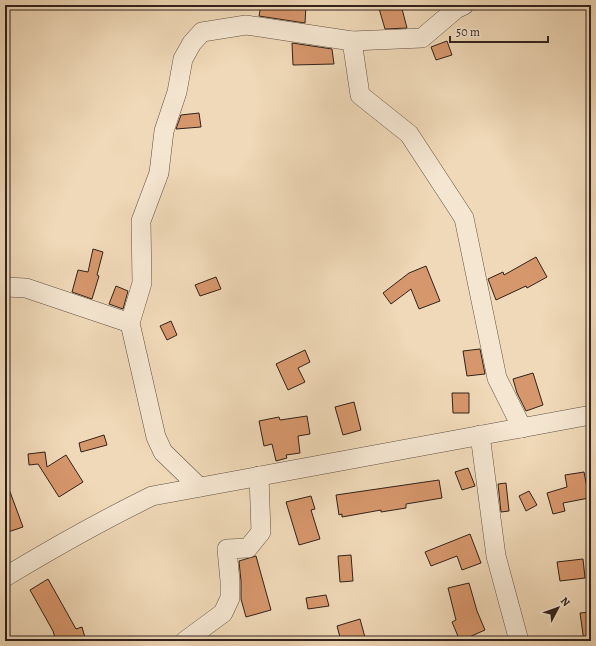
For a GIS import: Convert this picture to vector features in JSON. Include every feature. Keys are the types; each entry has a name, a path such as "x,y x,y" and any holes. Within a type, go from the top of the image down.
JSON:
{"street":[{"path":"199,487 163,452 156,437 130,323 142,283 141,221 159,173 164,131 177,92 183,59 192,43 202,32 246,25 352,41 422,38 456,9 464,5"},
{"path":"352,41 360,95 409,134 464,218 497,378 522,428"},
{"path":"5,287 26,288 130,323"},
{"path":"5,577 108,517 152,496 591,415"},
{"path":"480,436 496,556 519,641"},
{"path":"187,641 223,613 230,598 227,549 248,548 261,532 258,476"}],"building":[{"path":"261,5 274,5 295,9 296,5 306,5 305,23 259,16"},
{"path":"378,5 401,5 407,28 385,29"},
{"path":"447,41 452,55 436,60 431,47"},
{"path":"292,43 332,49 334,64 293,65"},
{"path":"199,113 201,127 176,129 181,115"},
{"path":"93,249 103,252 97,275 99,276 92,299 72,292 78,270 88,272"},
{"path":"536,257 547,277 527,288 526,286 496,300 488,279 503,272 504,275"},
{"path":"426,266 440,301 419,309 411,289 391,304 383,293 409,273"},
{"path":"216,277 221,289 200,296 195,285"},
{"path":"116,286 128,291 123,309 109,304"},
{"path":"171,321 177,335 167,340 160,326"},
{"path":"480,349 485,374 467,376 463,351"},
{"path":"305,350 310,362 298,368 305,382 288,390 276,364"},
{"path":"533,373 543,405 526,411 517,393 513,379"},
{"path":"452,393 469,393 469,413 453,413"},
{"path":"354,402 361,430 343,435 335,407"},
{"path":"307,416 310,434 298,436 300,453 286,455 287,458 276,461 272,444 264,446 259,421 279,417 280,420"},
{"path":"104,435 107,445 81,452 79,443"},
{"path":"45,452 47,467 66,455 83,482 59,497 38,464 29,465 28,454"},
{"path":"468,468 475,486 462,490 455,472"},
{"path":"584,472 589,498 563,503 565,511 553,514 547,493 567,487 565,475"},
{"path":"439,480 442,498 406,504 406,508 381,512 381,510 342,517 342,514 339,515 336,495"},
{"path":"6,481 23,527 5,533 5,482"},
{"path":"506,483 509,511 501,512 498,484"},
{"path":"529,491 537,505 526,511 519,496"},
{"path":"311,496 315,509 311,510 320,539 299,545 286,502"},
{"path":"470,534 481,563 462,570 457,556 431,566 425,552"},
{"path":"351,555 353,581 340,582 338,556"},
{"path":"256,556 271,610 246,617 241,599 239,561"},
{"path":"583,559 585,578 560,581 557,562"},
{"path":"48,579 76,629 82,627 86,641 56,641 53,631 30,590"},
{"path":"469,583 477,611 485,630 460,641 452,622 456,620 448,588"},
{"path":"326,595 329,606 308,609 306,598"},
{"path":"591,612 591,641 584,641 580,613"},
{"path":"360,619 366,641 341,641 337,626"}]}
